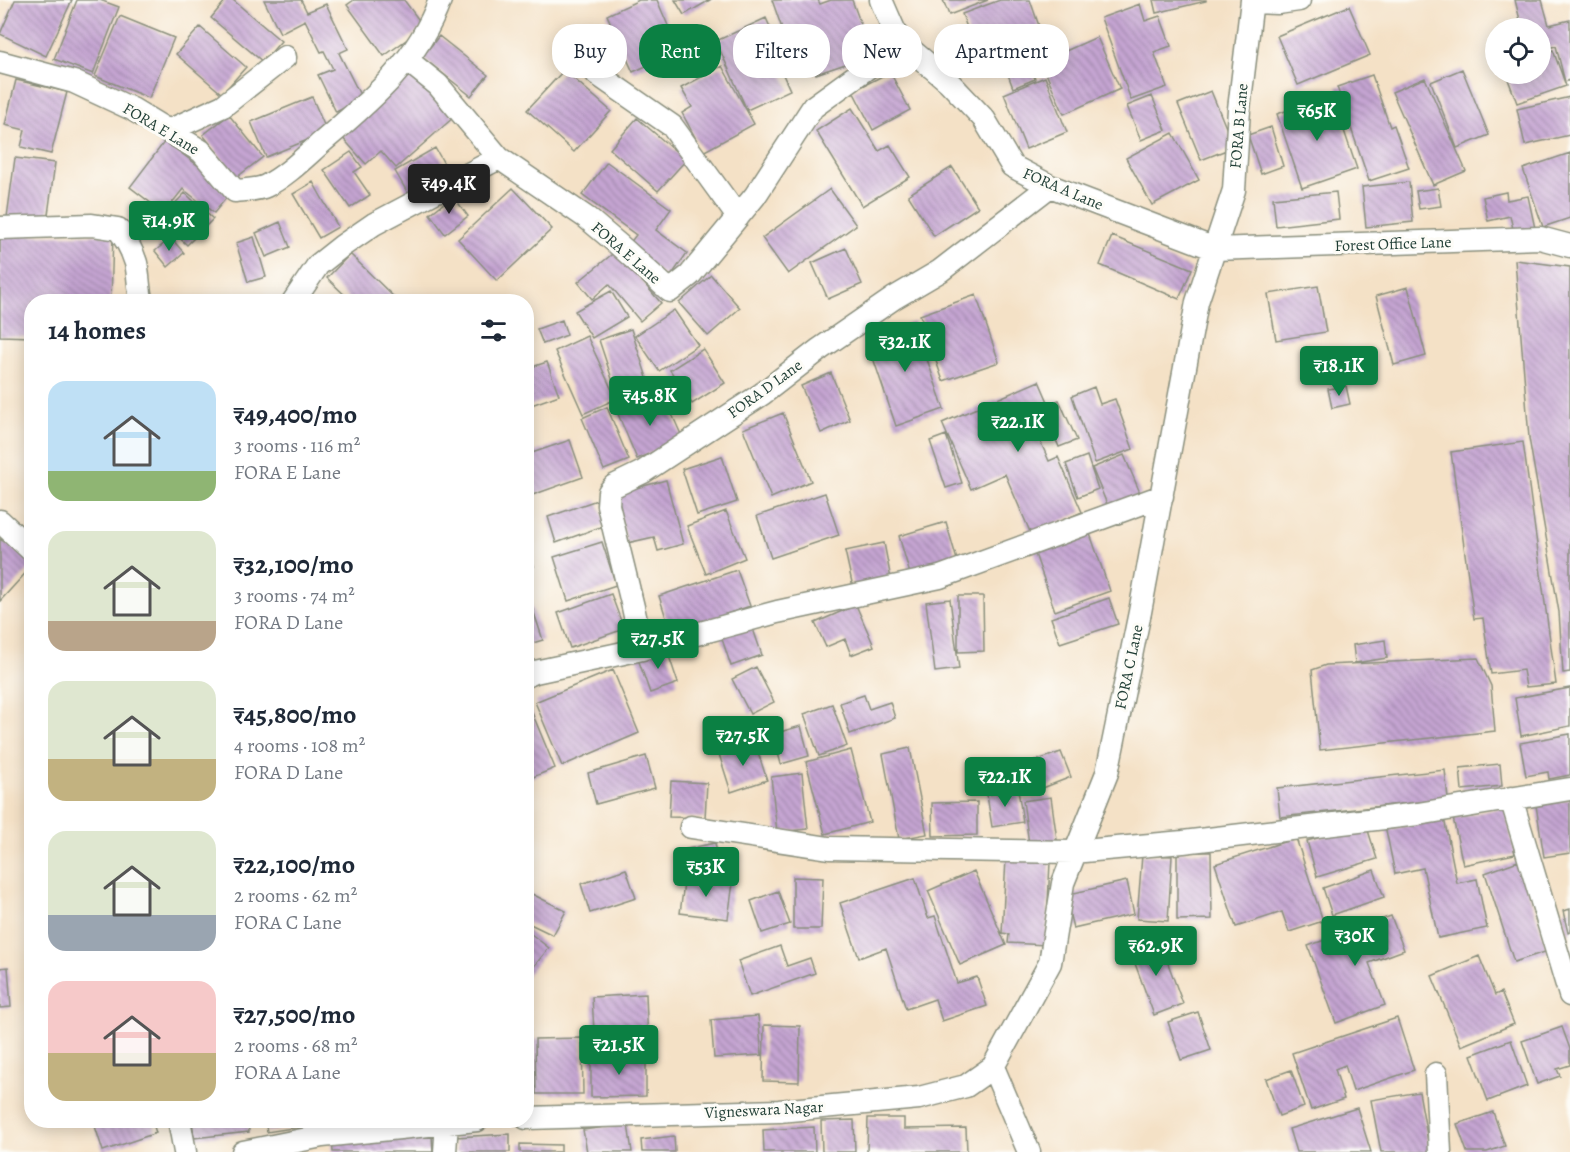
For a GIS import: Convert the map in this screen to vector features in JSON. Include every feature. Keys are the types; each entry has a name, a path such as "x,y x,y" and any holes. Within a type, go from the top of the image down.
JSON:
{"street":[{"name":"FORA E Lane","path":"0,62 74,82 132,109 201,151 235,191 265,187 297,164 377,95 407,60 431,24 440,0"},
{"name":"FORA A Lane","path":"881,0 891,24"},
{"path":"1252,1 1278,3 1299,0"},
{"name":"FORA B Lane","path":"1215,249 1234,190 1239,109 1252,1"},
{"path":"168,131 223,106 285,57"},
{"name":"FORA A Lane","path":"922,59 948,81 984,119 1012,166 1050,186 1215,249"},
{"name":"FORA E Lane","path":"407,60 438,86 500,158 587,218 670,291 690,275 755,196 813,107 853,78"},
{"path":"603,78 672,126 738,217"},
{"path":"298,294 318,265 374,224 500,158"},
{"name":"FORA D Lane","path":"642,650 608,505 609,492 614,486 643,472 762,394 838,336 894,298 940,271 1050,186"},
{"path":"0,228 92,225 118,229 128,243 136,265 140,294"},
{"name":"Forest Office Lane","path":"1215,249 1540,238 1570,246"},
{"name":"FORA C Lane","path":"993,1067 1050,963 1062,883 1107,773 1162,496 1197,302 1215,249"},
{"path":"534,672 642,650 777,612 940,577 1162,496"},
{"path":"0,521 24,544"},
{"path":"691,827 829,848 1073,852 1183,842 1418,814 1570,789"},
{"path":"1511,798 1570,995"},
{"path":"993,1067 1029,1152"},
{"name":"Vigneswara Nagar","path":"534,1118 779,1111 919,1098 966,1086 993,1067"},
{"path":"1436,1074 1440,1152"},
{"path":"180,1128 185,1152"},
{"path":"243,1152 321,1128"},
{"path":"445,1152 447,1128"}],"building":[{"path":"15,0 72,0 46,56 0,34"},
{"path":"77,0 100,0 119,7 93,74 54,59"},
{"path":"226,0 233,0 281,41 263,62 211,18"},
{"path":"264,0 301,0 307,12 326,4 348,49 339,53 362,99 336,112 318,75 333,69 324,51 321,52 305,20 280,33"},
{"path":"354,0 404,0 424,27 384,56 347,5"},
{"path":"639,0 657,0 667,24 639,24 639,69 633,72 627,59 627,24 611,24 607,15"},
{"path":"675,0 710,0 684,15"},
{"path":"772,0 818,0 820,4 831,0 852,0 861,24 842,24 842,65 830,69 830,24 780,24"},
{"path":"943,0 988,0 949,15"},
{"path":"1000,0 1030,0 1038,24 966,24 962,14"},
{"path":"1153,0 1206,0 1206,1 1156,13"},
{"path":"1515,0 1542,0 1547,18 1520,18"},
{"path":"1140,4 1145,21 1160,16 1171,46 1154,52 1167,87 1131,100 1101,18"},
{"path":"1349,6 1370,55 1298,85 1277,36"},
{"path":"120,16 174,38 149,98 95,76"},
{"path":"766,18 769,24 753,24"},
{"path":"1570,20 1570,80 1565,82 1556,46 1551,47 1551,25"},
{"path":"200,27 246,67 222,94 176,54"},
{"path":"733,33 733,78 784,78 790,90 747,110 721,52 721,39"},
{"path":"439,36 488,75 471,96 422,57"},
{"path":"1097,37 1120,89 1064,114 1048,78 1069,78 1069,50"},
{"path":"1553,50 1566,86 1517,103 1510,84 1551,84 1551,51"},
{"path":"721,67 754,124 703,152 682,113 692,107 681,88 700,78 721,78"},
{"path":"1462,69 1489,135 1457,148 1431,82"},
{"path":"414,71 454,117 396,168 381,151 366,164 341,136"},
{"path":"1372,75 1390,127 1394,125 1409,168 1369,181 1337,87"},
{"path":"557,78 573,78 611,111 574,152 527,110"},
{"path":"878,78 893,78 910,110 873,130 853,91"},
{"path":"1009,78 1035,78 1035,79 1013,88"},
{"path":"1045,78 1067,132 1026,149 1004,94"},
{"path":"1425,78 1466,171 1433,185 1392,92"},
{"path":"16,80 67,92 51,154 21,147 25,130 5,125"},
{"path":"1211,91 1234,147 1201,160 1178,104"},
{"path":"1332,95 1357,169 1302,188 1277,114"},
{"path":"1152,96 1166,130 1141,140 1127,106"},
{"path":"312,97 327,132 266,157 251,122"},
{"path":"1570,97 1570,135 1525,145 1517,109"},
{"path":"852,108 879,151 890,145 910,177 862,206 816,131"},
{"path":"229,115 263,157 237,177 203,135"},
{"path":"637,118 686,160 658,191 610,149"},
{"path":"1271,127 1283,166 1261,174 1248,135"},
{"path":"1173,133 1199,180 1152,205 1126,158"},
{"path":"165,141 232,191 214,213 183,189 164,213 130,187"},
{"path":"435,148 450,174 410,197 395,171"},
{"path":"351,152 362,167 354,172 370,195 350,208 324,170"},
{"path":"1570,153 1570,218 1543,227 1523,169"},
{"path":"15,158 55,163 47,222 7,217"},
{"path":"607,162 671,209 656,230 687,253 669,279 626,248 636,235 582,195"},
{"path":"952,167 978,207 934,236 908,195"},
{"path":"313,182 338,227 319,238 293,194"},
{"path":"1409,182 1413,222 1366,227 1362,187"},
{"path":"513,188 552,229 497,281 458,239"},
{"path":"1438,188 1441,206 1419,209 1416,191"},
{"path":"830,189 856,225 788,274 762,238"},
{"path":"1336,192 1339,219 1276,226 1273,198"},
{"path":"1506,192 1507,200 1528,196 1536,233 1515,237 1510,216 1488,221 1483,197"},
{"path":"185,193 213,219 187,245 160,219"},
{"path":"453,196 468,216 445,234 430,214"},
{"path":"280,222 290,247 266,257 256,233"},
{"path":"0,235 113,235 111,294 24,294 24,337 0,336"},
{"path":"1112,236 1192,269 1179,299 1100,265"},
{"path":"254,237 266,277 248,282 236,243"},
{"path":"171,238 184,253 168,267 155,251"},
{"path":"846,248 862,284 828,299 812,263"},
{"path":"616,251 661,303 640,321 609,284 592,299 578,282"},
{"path":"350,254 391,294 344,294 327,278"},
{"path":"1515,260 1570,267 1570,672 1563,673 1559,612 1529,438"},
{"path":"711,275 740,308 708,336 679,303"},
{"path":"1318,286 1326,332 1276,340 1268,294"},
{"path":"1408,287 1426,356 1394,365 1376,296"},
{"path":"611,291 627,317 592,338 575,311"},
{"path":"976,295 999,362 943,381 920,315"},
{"path":"674,310 698,345 659,371 635,336"},
{"path":"562,320 567,335 543,344 537,329"},
{"path":"914,321 944,409 896,426 866,337"},
{"path":"631,329 653,396 621,406 599,340"},
{"path":"587,336 616,399 583,414 555,351"},
{"path":"703,349 725,383 692,404 670,370"},
{"path":"547,362 559,395 534,404 534,366"},
{"path":"831,373 850,420 821,433 801,386"},
{"path":"1039,381 1049,404 1059,400 1077,440 1059,447 1047,419 1033,425 1049,461 1058,457 1082,512 1031,534 1005,474 971,489 942,423"},
{"path":"1346,386 1350,404 1332,408 1328,389"},
{"path":"1094,387 1100,404 1115,399 1133,449 1095,463 1072,396"},
{"path":"663,394 683,439 637,459 618,414"},
{"path":"607,407 629,460 604,470 582,418"},
{"path":"783,413 811,481 771,498 743,429"},
{"path":"946,435 962,483 946,488 930,441"},
{"path":"570,440 583,477 534,494 534,452"},
{"path":"1523,442 1556,684 1526,687 1523,670 1491,674 1483,618 1474,619 1451,452"},
{"path":"1124,455 1141,495 1109,509 1092,468"},
{"path":"722,456 737,502 697,515 682,469"},
{"path":"1087,456 1098,489 1078,497 1066,464"},
{"path":"666,480 683,544 658,551 654,537 627,543 614,494"},
{"path":"825,493 839,535 771,558 757,516"},
{"path":"597,500 606,525 556,543 548,517"},
{"path":"726,511 745,558 706,574 687,526"},
{"path":"946,522 957,560 910,574 899,536"},
{"path":"1089,531 1110,591 1055,611 1034,551"},
{"path":"0,539 24,555 24,575 0,601"},
{"path":"602,542 616,585 568,601 554,557"},
{"path":"884,543 891,579 853,587 845,551"},
{"path":"737,570 750,606 671,633 659,596"},
{"path":"611,594 624,629 570,648 558,613"},
{"path":"958,596 983,596 984,651 958,652"},
{"path":"1109,598 1118,624 1060,643 1051,618"},
{"path":"950,599 959,669 935,672 926,602"},
{"path":"856,605 874,646 851,655 845,639 826,647 815,623"},
{"path":"534,613 543,640 534,643"},
{"path":"751,623 762,655 731,666 720,633"},
{"path":"1385,640 1387,658 1355,663 1353,645"},
{"path":"666,647 678,683 650,693 637,656"},
{"path":"1478,658 1491,686 1495,731 1320,750 1312,670 1326,665"},
{"path":"756,667 774,702 750,714 732,679"},
{"path":"613,670 639,733 562,766 535,702"},
{"path":"1570,688 1570,726 1521,736 1515,698"},
{"path":"864,695 869,709 890,702 895,718 850,734 840,703"},
{"path":"832,704 847,746 819,756 804,714"},
{"path":"534,717 555,768 534,777"},
{"path":"801,726 809,756 781,764 773,734"},
{"path":"1570,734 1570,775 1549,779 1548,772 1526,776 1520,743"},
{"path":"755,743 767,780 731,792 719,754"},
{"path":"910,748 927,834 899,839 883,754"},
{"path":"851,750 870,822 825,834 806,762"},
{"path":"1061,752 1071,777 1030,793 1020,766"},
{"path":"646,756 655,788 596,804 588,773"},
{"path":"1500,764 1502,786 1462,790 1460,768"},
{"path":"1445,770 1448,799 1280,817 1277,788"},
{"path":"802,773 808,829 777,832 771,777"},
{"path":"671,781 707,783 705,818 669,817"},
{"path":"1018,790 1023,822 992,827 987,795"},
{"path":"1051,797 1058,847 1030,851 1023,801"},
{"path":"1570,799 1570,853 1544,857 1536,805"},
{"path":"977,802 977,835 933,836 932,803"},
{"path":"1505,807 1515,854 1463,865 1453,818"},
{"path":"1444,818 1457,883 1477,879 1487,928 1438,938 1423,868 1395,874 1386,830"},
{"path":"1366,824 1377,859 1317,877 1307,841"},
{"path":"1296,838 1323,921 1289,932 1282,912 1236,927 1215,864"},
{"path":"715,843 720,869 691,875 686,849"},
{"path":"1177,852 1211,852 1212,919 1177,920"},
{"path":"1142,855 1172,856 1168,921 1137,919"},
{"path":"1006,859 1050,862 1046,945 1008,943 1009,934 1002,933"},
{"path":"1518,861 1548,951 1514,962 1485,873"},
{"path":"626,869 636,898 590,913 581,884"},
{"path":"1374,870 1384,897 1332,915 1323,888"},
{"path":"974,871 1006,945 960,965 928,891"},
{"path":"685,876 733,883 728,919 680,913"},
{"path":"793,877 823,878 821,929 793,929"},
{"path":"915,878 928,918 935,916 957,983 977,977 987,1006 942,1021 935,999 906,1009 886,948 859,958 840,903"},
{"path":"1127,881 1134,914 1073,928 1065,895"},
{"path":"778,891 790,924 762,933 751,901"},
{"path":"534,895 566,911 553,935 534,926"},
{"path":"1570,909 1570,932 1568,933 1563,911"},
{"path":"1391,916 1404,950 1369,963 1385,1005 1336,1023 1308,946"},
{"path":"534,936 549,948 534,966"},
{"path":"1159,939 1183,1004 1154,1015 1130,950"},
{"path":"780,946 787,966 810,958 815,973 750,996 738,961"},
{"path":"1479,956 1495,995 1501,992 1514,1024 1461,1046 1432,976"},
{"path":"8,967 11,1007 0,1008 0,968"},
{"path":"646,994 648,1045 595,1048 592,997"},
{"path":"1198,1012 1211,1050 1181,1060 1168,1022"},
{"path":"758,1016 762,1055 714,1058 711,1020"},
{"path":"1397,1018 1414,1070 1353,1091 1345,1065 1335,1069 1344,1099 1311,1110 1292,1053"},
{"path":"764,1025 800,1026 799,1082 763,1081"},
{"path":"1562,1027 1570,1049 1570,1065 1557,1069 1560,1076 1537,1084 1522,1041"},
{"path":"582,1038 583,1094 536,1094 535,1039"},
{"path":"1511,1040 1527,1086 1488,1101 1471,1055"},
{"path":"646,1054 646,1096 591,1097 591,1056"},
{"path":"1291,1070 1304,1107 1279,1116 1266,1079"},
{"path":"1419,1092 1430,1152 1381,1152 1371,1100"},
{"path":"1357,1108 1371,1152 1296,1152 1289,1129"},
{"path":"1493,1112 1505,1146 1487,1152 1467,1152 1457,1124"},
{"path":"868,1118 904,1118 904,1129 966,1128 967,1152 867,1152"},
{"path":"854,1120 855,1152 822,1152 821,1121"},
{"path":"628,1124 632,1152 587,1152 583,1130"},
{"path":"814,1127 815,1152 764,1152 763,1130"},
{"path":"96,1128 154,1128 156,1133 103,1151"},
{"path":"193,1128 249,1128 249,1132 194,1138"},
{"path":"266,1128 293,1128 267,1132"},
{"path":"510,1134 510,1152 456,1152 455,1137"},
{"path":"432,1136 433,1152 333,1152 332,1142"},
{"path":"674,1136 675,1152 642,1152 641,1140"},
{"path":"520,1144 561,1145 561,1152 520,1152"}]}
